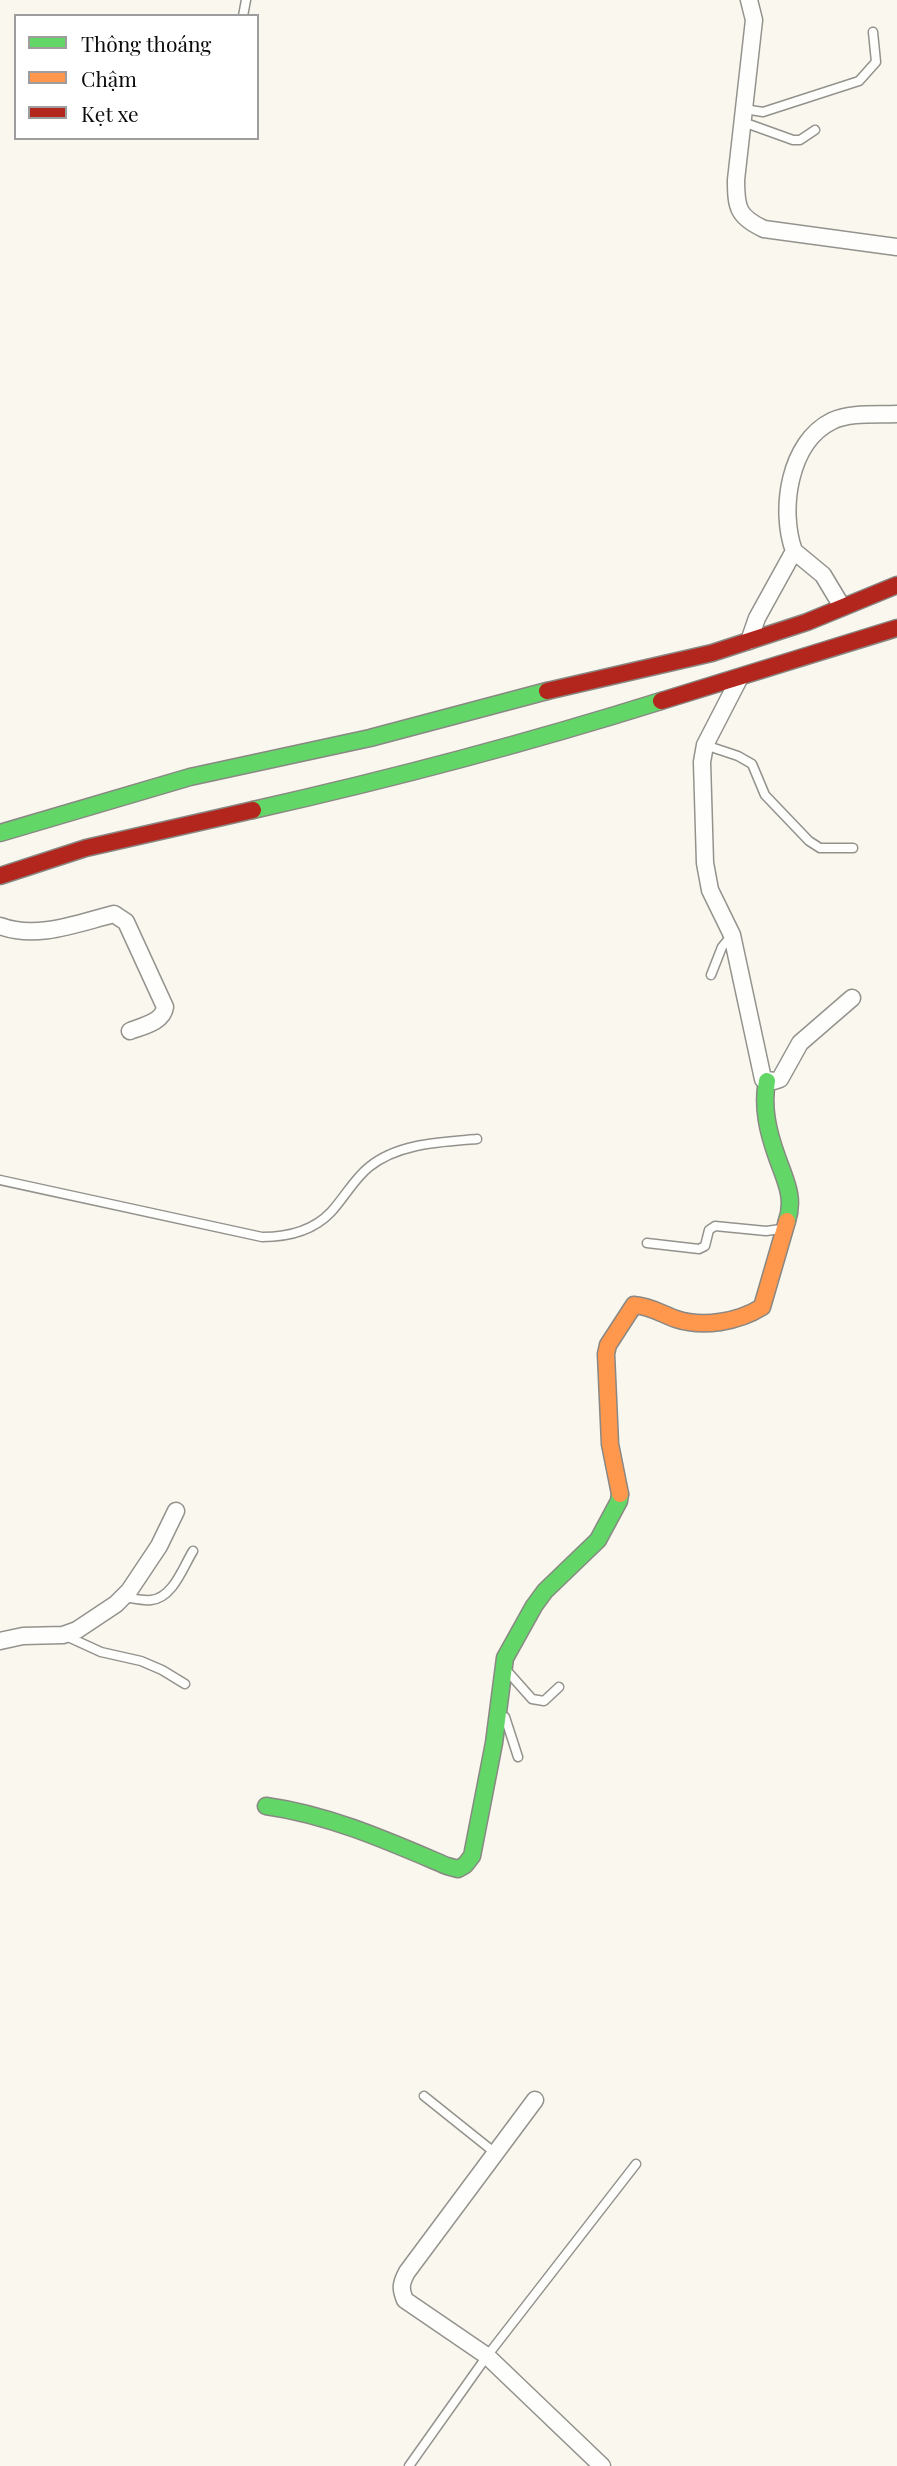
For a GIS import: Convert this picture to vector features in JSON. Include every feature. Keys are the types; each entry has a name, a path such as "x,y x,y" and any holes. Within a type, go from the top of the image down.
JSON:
{"main road":[{"path":"0,833 190,778 370,738 546,691 712,653 807,621 897,585"},
{"path":"0,876 86,848 357,787 598,721 897,628"},
{"path":"266,1806 293,1809 340,1823 458,1869 466,1865 472,1856 494,1743 506,1658 534,1606 545,1591 598,1540 619,1501 621,1490 613,1467 610,1444 606,1354 608,1345 634,1305 642,1305 692,1323 748,1316 762,1307 791,1209 789,1187 766,1121 766,1081"}],"street":[{"path":"750,0 754,20 736,180 736,199 740,212 748,222 764,229 897,247"},
{"path":"841,605 823,575 794,551 789,539 791,480 798,457 816,432 834,420 897,414"},
{"path":"749,641 757,618 794,551"},
{"path":"739,678 705,744 702,762 705,863 710,890 732,935 761,1075 766,1081 780,1079 800,1043 852,998"},
{"path":"0,926 47,931 114,914 121,917 126,922 165,1007 164,1014 158,1020 130,1031"},
{"path":"0,1641 23,1636 63,1635 77,1630 123,1597 159,1546 176,1511"},
{"path":"535,2100 401,2283 405,2300 486,2356 601,2466"}],"lane":[{"path":"743,116 859,81 876,62 873,32"},
{"path":"743,116 800,140 815,130"},
{"path":"705,744 752,764 765,795 809,841 820,848 853,848"},
{"path":"711,975 722,947 732,935"},
{"path":"0,1180 262,1237 281,1237 304,1230 329,1214 369,1166 420,1145 477,1139"},
{"path":"647,1243 699,1249 705,1246 709,1230 715,1226 775,1231 789,1218"},
{"path":"123,1597 150,1600 161,1597 168,1592 193,1551"},
{"path":"63,1635 101,1652 141,1661 162,1670 185,1685"},
{"path":"504,1667 532,1699 544,1701 559,1687"},
{"path":"499,1700 518,1757"},
{"path":"424,2096 495,2152"},
{"path":"408,2466 486,2356 636,2164"}],"traffic: fast":[{"path":"0,833 190,777 370,738 547,691"},
{"path":"253,810 458,760 661,701"},
{"path":"767,1081 765,1100 769,1129 789,1196 787,1221"},
{"path":"266,1806 336,1822 447,1866 458,1869 465,1865 472,1856 494,1743 505,1658 545,1591 598,1540 619,1501 620,1494"}],"traffic: slow":[{"path":"620,1494 610,1444 606,1354 608,1345 634,1305 697,1323 731,1320 762,1307 787,1221"}],"traffic: jam":[{"path":"547,691 712,653 807,622 897,585"},
{"path":"661,701 897,628"},
{"path":"0,876 86,848 253,810"}]}
